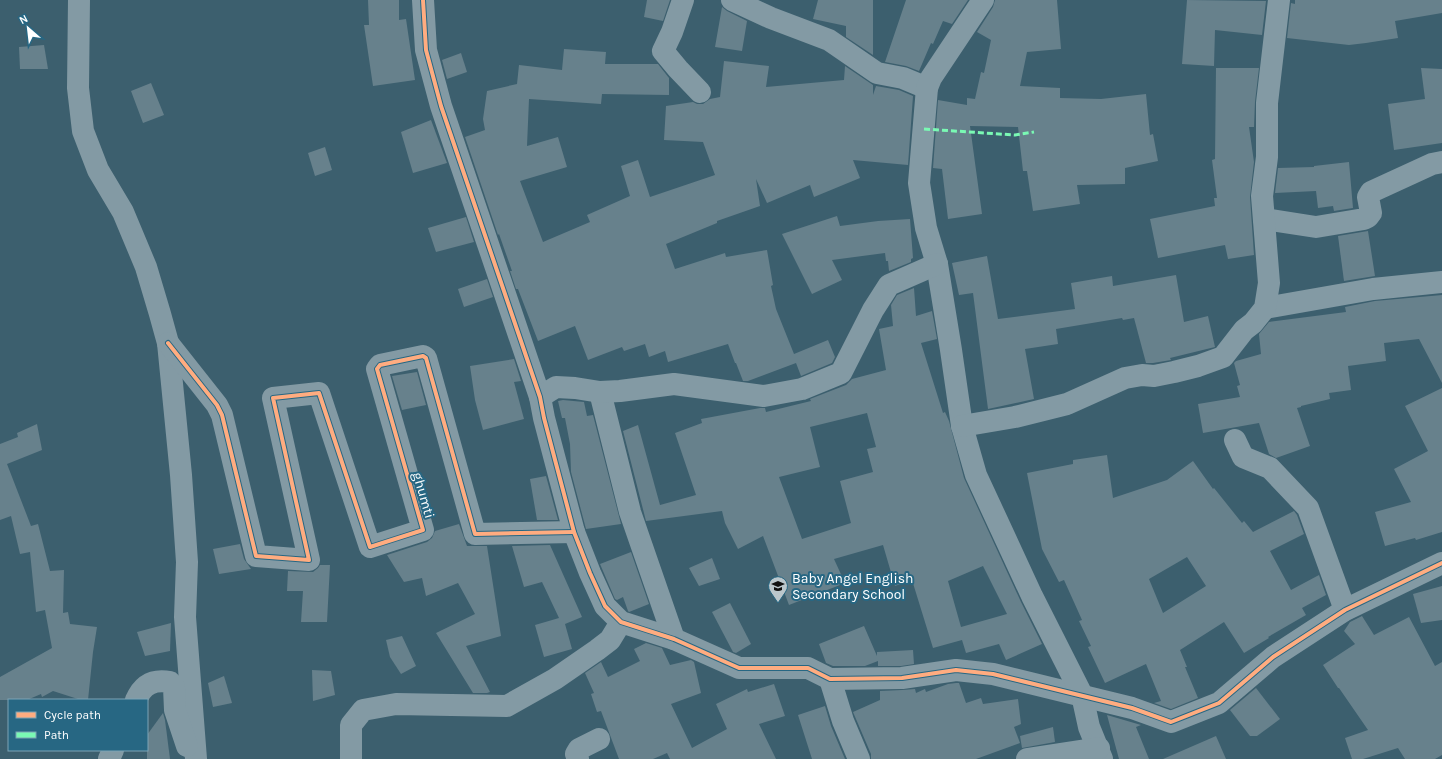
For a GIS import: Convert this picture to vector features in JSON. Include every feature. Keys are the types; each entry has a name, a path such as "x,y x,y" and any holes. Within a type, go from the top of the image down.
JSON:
{"street":[{"path":"79,0 78,88 83,131 98,170 123,212 146,267 168,343 181,475 187,562 185,617 196,759"},
{"path":"423,0 426,50 441,106 540,397 544,418 574,532 604,606 621,622 674,639 739,668 808,668 830,679 902,678 956,670 993,674 1132,708 1171,722 1219,704 1273,657 1345,610 1442,563"},
{"path":"683,0 672,32 663,51 700,92"},
{"path":"732,0 771,18 829,40 877,73 903,78 927,88"},
{"path":"983,0 931,78 927,88 919,183 926,228 937,264 962,426 976,476 1032,596 1082,695 1089,727 1100,754 1027,759"},
{"path":"962,426 1014,418 1067,404 1125,378 1142,375 1154,376 1174,372 1222,357 1244,330 1253,323 1265,308 1269,283 1262,196 1267,157 1267,104 1279,0"},
{"path":"1264,219 1316,227 1364,219 1371,214 1368,197 1372,192 1432,164 1442,162"},
{"path":"540,397 556,387 600,392 674,384 764,396 802,389 840,373 873,310 889,284 937,264"},
{"path":"1265,308 1372,289 1442,282"},
{"name":"ghumti","path":"168,343 217,405 222,415 256,556 310,560 273,398 319,393 370,547 423,530 377,369 380,365 423,356 426,358 475,534 574,532"},
{"path":"600,392 630,512 674,639"},
{"path":"1235,440 1243,457 1270,468 1308,508 1345,610"},
{"path":"351,759 351,725 363,710 396,704 507,706 555,679 597,650 610,640 621,622"},
{"path":"830,679 843,721 859,759"},
{"path":"137,699 144,687 151,683 161,680 170,682 174,687 175,710 190,759"},
{"path":"578,759 576,754 579,749 599,739"}],"building":[{"path":"368,0 399,0 399,20 406,19 415,80 373,86 364,25 369,25"},
{"path":"647,0 670,0 663,21 644,17"},
{"path":"818,0 873,0 873,55 846,37 846,26 813,19"},
{"path":"906,0 968,0 952,24 943,21 933,44 931,43 919,71 906,66 885,62"},
{"path":"995,0 1057,0 1061,49 1027,52 1020,86 1060,88 1060,98 1101,99 1146,94 1150,135 1153,134 1158,161 1125,168 1125,184 1077,185 1080,204 1033,211 1027,171 1023,171 1018,127 970,126 982,214 948,219 942,169 933,168 938,100 967,105 967,98 975,99 981,72 984,73 991,40 977,32 993,7"},
{"path":"1187,0 1266,1 1262,35 1215,30 1214,66 1182,64"},
{"path":"1295,0 1442,0 1442,13 1395,21 1398,38 1349,45 1287,38 1291,3 1295,4"},
{"path":"722,7 747,21 742,51 715,47"},
{"path":"44,45 48,69 20,69 19,47"},
{"path":"564,49 606,52 605,64 658,64 669,78 669,95 602,94 601,104 529,99 527,146 558,137 567,167 520,181 543,242 590,222 587,215 630,196 621,166 638,160 650,197 715,175 703,142 664,140 666,106 693,102 703,104 710,99 720,97 724,61 769,66 766,87 844,80 845,66 873,85 873,95 876,86 899,90 913,96 908,165 853,160 860,178 814,197 810,185 767,203 756,179 760,206 717,221 717,223 666,244 675,269 725,253 726,257 767,250 773,285 771,286 776,309 794,354 828,340 835,357 832,363 801,376 796,363 748,381 743,381 728,344 668,362 665,351 649,357 645,344 624,351 622,347 588,360 575,326 538,341 518,289 516,289 510,271 512,271 499,234 498,235 465,137 485,130 483,119 487,91 517,84 519,65 562,70"},
{"path":"461,53 467,72 447,79 442,60"},
{"path":"1216,68 1259,68 1254,127 1249,127 1254,162 1250,197 1254,255 1228,259 1225,245 1158,258 1150,219 1215,206 1214,198 1217,198 1212,160 1215,159"},
{"path":"1421,68 1442,69 1442,143 1394,150 1388,104 1425,99"},
{"path":"151,83 164,115 143,123 131,91"},
{"path":"431,120 447,163 413,173 401,132"},
{"path":"325,147 332,170 315,176 308,153"},
{"path":"1349,162 1353,208 1334,211 1333,206 1318,208 1316,191 1275,193 1278,168 1314,167"},
{"path":"837,216 840,226 910,219 913,258 911,259 911,262 889,271 885,253 832,260 842,280 812,294 782,234"},
{"path":"466,217 474,242 436,252 428,228"},
{"path":"1368,231 1375,276 1344,281 1338,236"},
{"path":"987,256 998,319 1075,309 1071,283 1112,276 1113,286 1176,275 1184,322 1208,316 1215,347 1170,358 1171,360 1146,363 1134,318 1123,320 1122,318 1056,329 1058,344 1025,349 1034,399 988,409 973,293 959,295 952,263"},
{"path":"487,279 493,297 464,307 458,289"},
{"path":"914,288 916,316 932,311 937,339 921,343 943,413 945,412 949,421 964,478 1042,644 1006,660 999,644 966,653 962,640 933,648 912,580 895,586 883,545 834,559 845,583 789,605 763,536 738,549 725,523 722,511 646,521 623,431 638,425 660,505 696,495 675,433 702,423 701,419 760,408 765,408 766,412 811,401 810,399 846,385 852,379 886,370 879,329 893,326 891,305 897,295","holes":["867,413 876,447 867,449 873,472 840,481 851,523 802,539 779,477 820,467 810,427","983,566 1007,614 961,627 948,581"]},
{"path":"1442,295 1442,383 1419,339 1384,343 1386,361 1348,366 1351,390 1329,393 1330,399 1297,408 1310,446 1276,458 1269,454 1259,423 1203,433 1198,404 1240,397 1237,386 1240,385 1234,363 1236,361 1261,354 1259,334 1269,322 1346,312 1345,307 1375,301"},
{"path":"514,359 521,381 514,382 524,419 483,430 475,400 470,366"},
{"path":"417,372 426,405 402,410 392,376"},
{"path":"1442,388 1442,532 1416,540 1415,538 1385,546 1375,512 1411,502 1394,469 1428,451 1405,406"},
{"path":"558,401 584,402 587,416 593,415 621,524 586,529 571,472 570,444 565,418 562,418"},
{"path":"37,424 42,450 7,464 31,526 38,524 50,571 64,570 63,613 68,612 70,624 97,627 88,699 78,699 53,691 42,697 41,694 29,699 0,700 0,677 52,648 45,610 36,612 30,552 20,554 11,516 0,520 0,444 18,437 17,433"},
{"path":"1107,455 1113,498 1167,480 1193,461 1213,489 1214,488 1242,523 1244,521 1253,532 1294,511 1304,534 1270,551 1291,590 1319,575 1326,595 1302,608 1306,615 1244,653 1224,622 1180,650 1187,667 1185,667 1198,698 1171,709 1154,703 1161,701 1146,664 1105,683 1088,647 1091,646 1079,621 1082,620 1064,580 1059,582 1042,549 1027,473 1073,464 1073,460","holes":["1187,557 1206,586 1163,613 1149,579"]},
{"path":"546,476 558,520 537,520 530,479"},
{"path":"459,524 467,546 487,546 501,636 466,646 490,692 487,693 473,693 436,633 475,614 458,583 426,596 422,578 404,582 387,555 427,542 432,538 435,531"},
{"path":"240,544 244,559 251,569 219,574 213,549"},
{"path":"550,545 582,617 565,624 572,649 544,657 535,625 559,618 542,582 524,587 512,546"},
{"path":"631,552 649,604 629,612 623,597 617,600 615,599 600,564"},
{"path":"712,558 720,579 699,586 689,568"},
{"path":"320,565 330,565 327,622 301,622 303,591 287,591 288,571 313,572"},
{"path":"1442,586 1442,620 1421,623 1413,594"},
{"path":"730,603 751,644 736,653 733,652 712,612"},
{"path":"1362,616 1374,635 1409,617 1435,666 1442,662 1442,755 1435,759 1405,759 1398,748 1363,759 1352,759 1345,738 1368,730 1323,665 1355,644 1344,631 1350,622"},
{"path":"171,623 170,651 145,656 137,632"},
{"path":"864,626 877,656 877,652 913,650 914,664 901,666 878,666 878,661 865,666 833,666 826,663 819,644"},
{"path":"402,636 416,666 401,674 390,657 386,640"},
{"path":"646,643 662,648 670,665 691,660 694,662 701,693 671,704 692,748 727,729 716,704 747,689 748,692 774,684 785,716 759,724 776,759 670,759 667,753 653,759 619,759 601,711 597,712 591,694 594,693 585,673 601,662 608,677 640,661 634,649"},
{"path":"312,670 331,671 335,695 313,701"},
{"path":"224,676 232,703 213,707 208,683"},
{"path":"959,683 966,703 981,698 983,704 1018,699 1021,724 1014,727 1020,743 976,759 871,759 871,754 853,712 880,700 880,691 915,689 916,693 925,689 926,692 948,684"},
{"path":"1256,688 1280,719 1257,736 1250,736 1230,710"},
{"path":"825,706 831,726 845,759 812,759 798,715"},
{"path":"163,713 170,759 147,759 148,734"},
{"path":"1107,715 1141,725 1136,727 1149,759 1119,759"},
{"path":"1053,727 1055,742 1022,748 1020,736"},
{"path":"1216,736 1226,759 1163,759"}],"marked path":[{"path":"924,129 1015,135 1034,132"}],"cycle path":[{"path":"423,0 426,50 441,106 540,397 544,418 574,532 605,606 621,622 674,639 739,668 808,668 830,679 902,678 956,670 993,674 1132,708 1171,722 1219,703 1273,657 1345,610 1442,563"},
{"path":"168,343 217,405 222,415 256,556 309,560 273,398 319,393 370,547 423,530 377,369 380,365 423,356 426,358 475,534 574,532"}],"place":[{"name":"Baby Angel English Secondary School","path":"778,603"}]}
